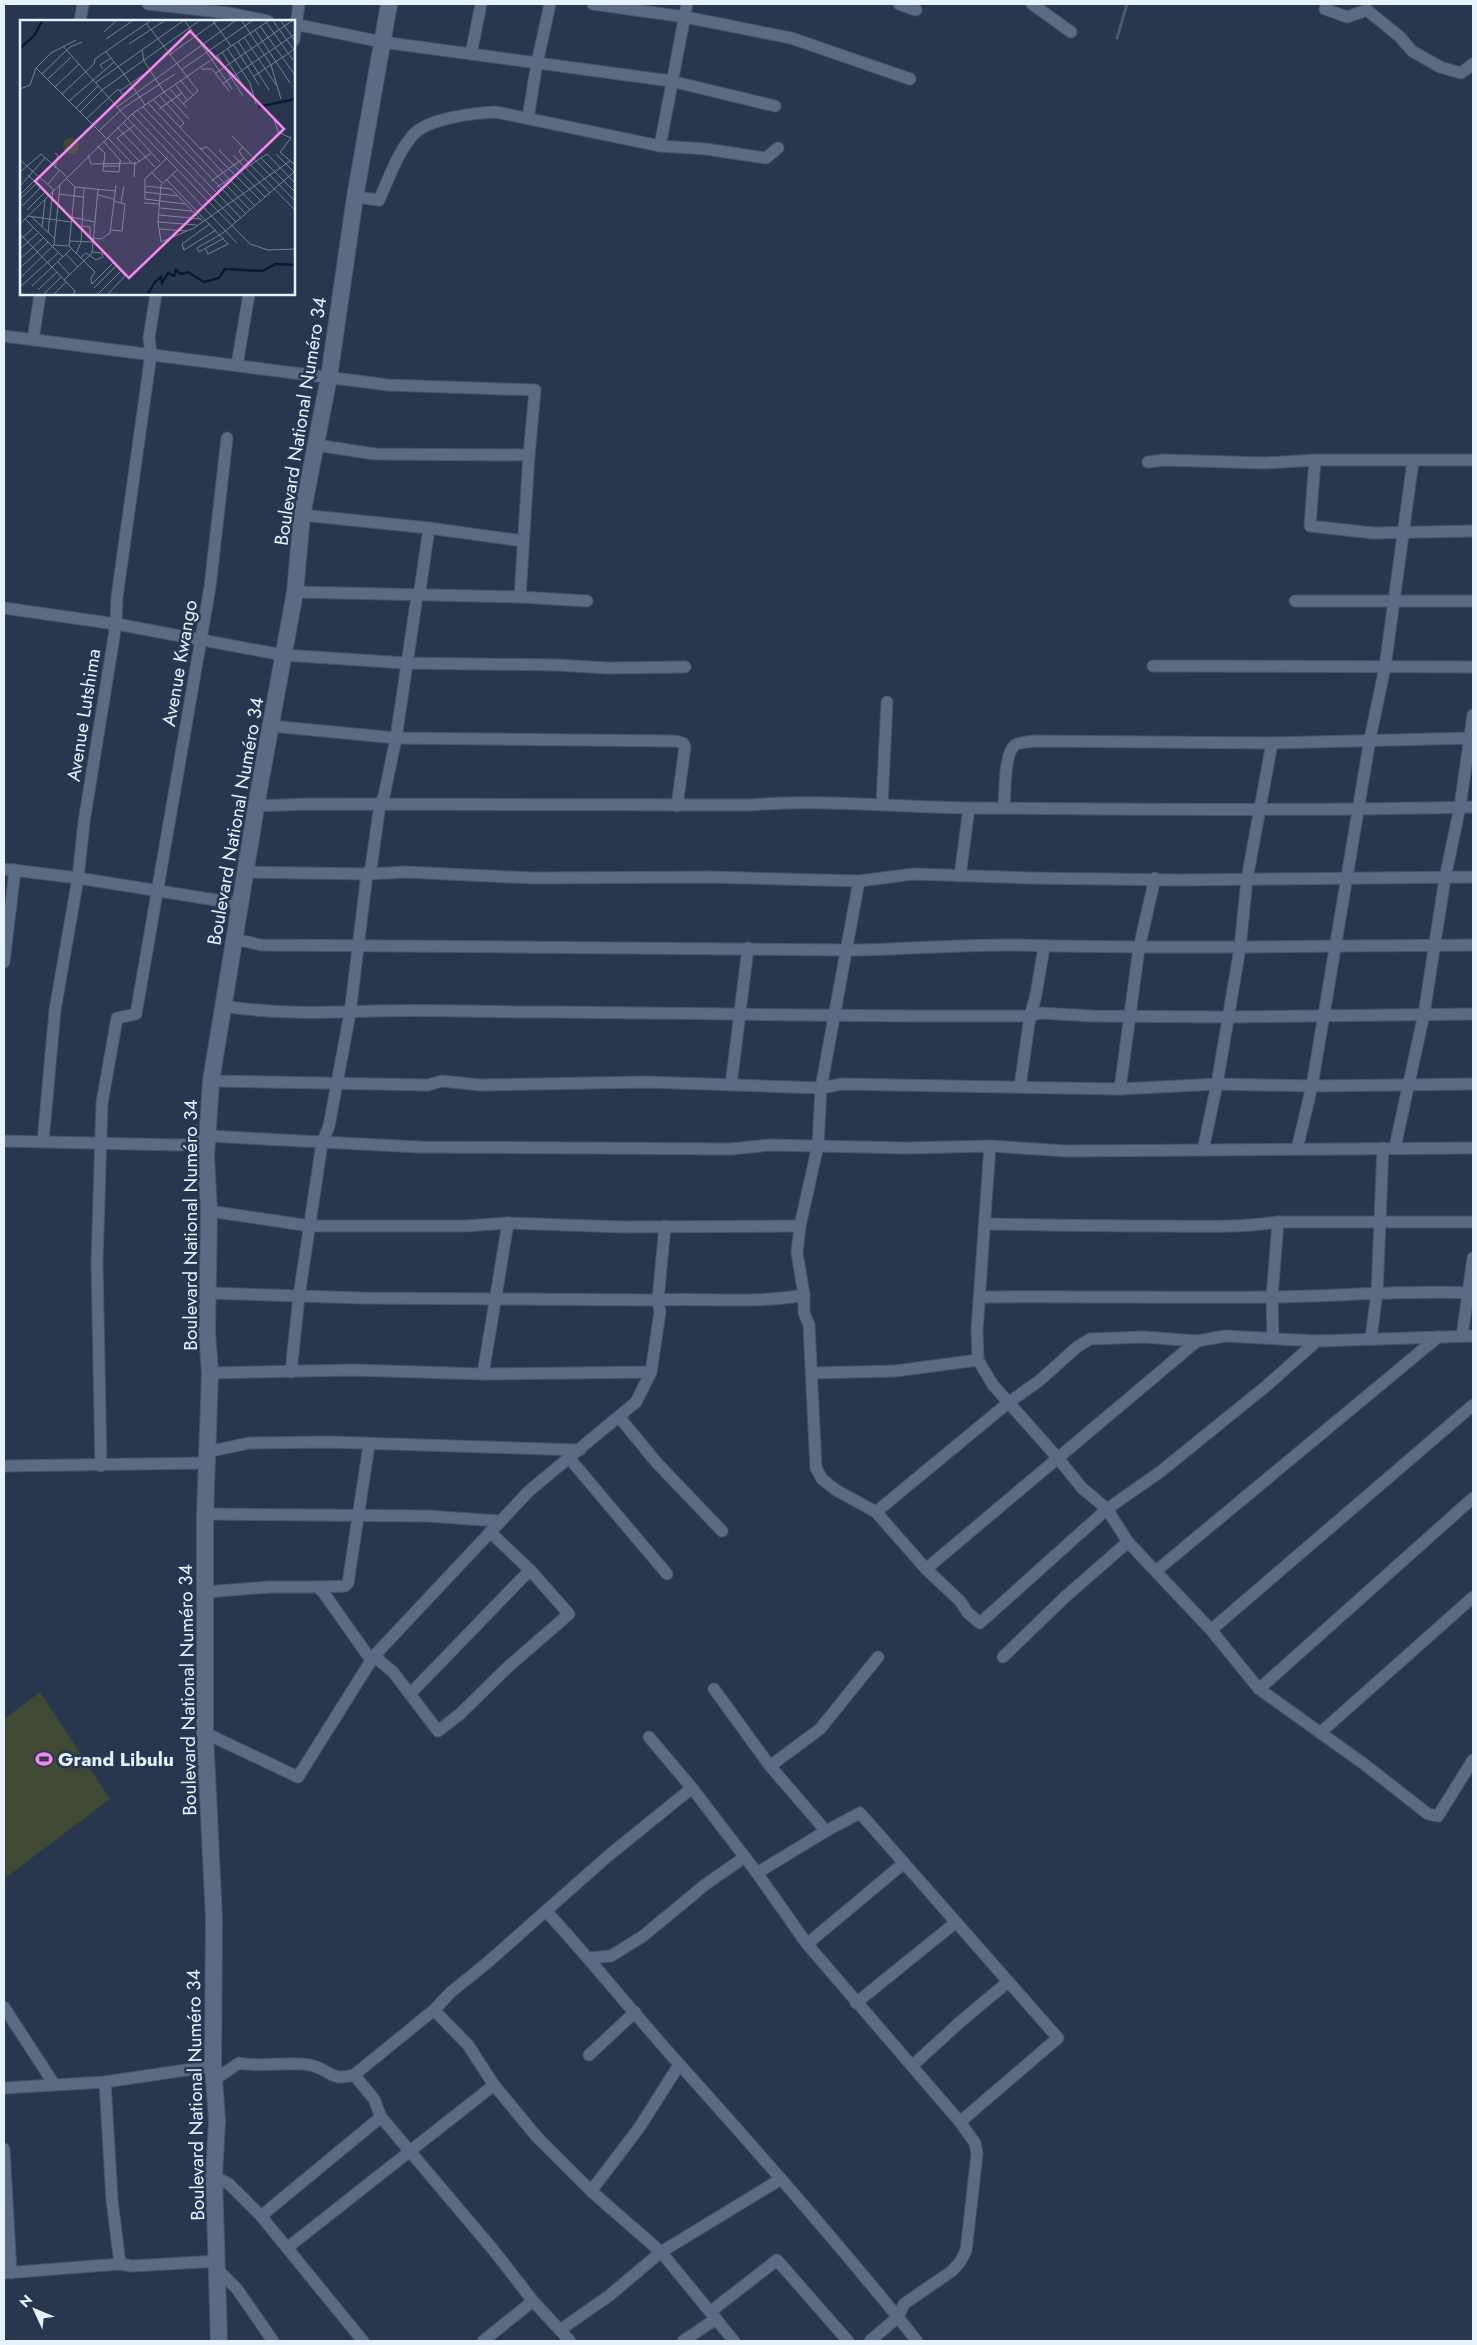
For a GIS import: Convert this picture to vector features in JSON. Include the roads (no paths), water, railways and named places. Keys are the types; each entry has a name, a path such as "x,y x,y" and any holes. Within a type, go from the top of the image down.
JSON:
{"main road":[{"name":"Boulevard National Numéro 34","path":"219,2341 214,2176 217,2120 214,2073 214,1919 205,1733 205,1514 210,1374 207,1332 208,1136 212,1081 256,806 295,592 302,515 328,377 355,197 389,4"}],"street":[{"path":"80,20 83,4"},
{"path":"148,4 196,12 228,13 263,20"},
{"path":"299,4 295,24 382,42 671,80 775,106"},
{"path":"471,54 481,4"},
{"path":"528,118 537,63 550,4"},
{"path":"593,4 685,17 791,38 910,79"},
{"path":"660,146 671,80 687,4"},
{"path":"899,4 916,10"},
{"path":"1032,4 1071,32"},
{"path":"1325,9 1346,18 1367,10 1400,37 1412,51 1440,68 1461,73 1473,64"},
{"path":"355,197 379,200 405,147 415,134 423,128 472,113 496,112 660,146 706,149 766,158 778,148"},
{"path":"33,340 40,295"},
{"name":"Avenue Lutshima","path":"43,1142 55,1010 78,878 86,812 116,624 118,588 151,354 149,338 156,295"},
{"path":"237,365 249,295"},
{"path":"4,336 388,385 535,390 520,597"},
{"name":"Avenue Kwango","path":"101,1143 102,1103 116,1018 136,1014 201,640 218,530 227,438"},
{"path":"316,445 375,454 529,455"},
{"path":"1148,462 1163,460 1265,463 1315,460 1473,460"},
{"path":"1315,460 1310,526 1373,533 1473,530"},
{"path":"1297,1149 1312,1086 1337,948 1370,739 1385,667 1413,461"},
{"path":"302,515 429,528 523,541"},
{"path":"291,1372 299,1296 322,1143 329,1126 350,1013 367,874 371,868 380,804 384,796 396,738 406,663 417,596 420,590 429,528"},
{"path":"295,592 520,597 587,601"},
{"path":"1295,601 1473,601"},
{"path":"4,608 116,624 283,655 406,663 557,665 607,668 685,667"},
{"path":"1154,666 1473,667"},
{"path":"882,804 887,702"},
{"path":"1395,1147 1424,1014 1445,878 1460,807 1473,715"},
{"path":"271,726 396,738 675,741 682,743 685,747 678,806"},
{"path":"1004,808 1008,757 1011,748 1016,743 1034,741 1272,743 1370,739 1471,738"},
{"path":"1203,1150 1217,1084 1240,948 1247,879 1272,743"},
{"path":"256,806 380,804 750,806 797,802 969,808 1260,810 1473,807"},
{"path":"960,876 969,808"},
{"path":"4,962 10,870 78,878 241,904"},
{"path":"246,872 367,874 406,872 533,878 701,877 859,881 913,874 1348,880 1473,877"},
{"path":"1120,1089 1139,948 1155,878"},
{"path":"859,881 821,1088 818,1146 800,1226 797,1253 804,1295 804,1313 809,1325 816,1468 822,1479 836,1490 876,1512 926,1569 980,1623 1107,1508 1160,1472 1265,1387 1317,1341"},
{"path":"235,939 261,945 847,950 1015,945 1139,948 1337,948 1473,945"},
{"path":"1020,1087 1030,1016 1036,995 1044,947"},
{"path":"731,1084 748,948"},
{"path":"223,1006 253,1011 350,1013 374,1011 834,1016 1030,1016 1038,1013 1130,1017 1324,1017 1473,1014"},
{"path":"212,1081 428,1085 442,1081 480,1085 647,1082 821,1088 842,1084 1120,1089 1217,1084 1312,1086 1473,1084"},
{"path":"4,1141 177,1145 196,1144 208,1136 322,1143 352,1142 419,1147 670,1148 818,1146 907,1148 990,1146 1067,1151 1395,1147 1473,1148"},
{"path":"101,1143 97,1262 101,1466"},
{"path":"990,1146 986,1224 977,1330 978,1360 993,1385 1082,1488 1107,1508 1128,1542 1210,1630 1259,1689 1428,1814 1438,1816 1473,1760"},
{"path":"1371,1338 1377,1292 1383,1148"},
{"path":"209,1211 310,1226 465,1226 508,1223 623,1228 665,1226 800,1226"},
{"path":"986,1224 1228,1226 1278,1222 1473,1222"},
{"path":"1273,1338 1272,1297 1278,1222"},
{"path":"483,1374 508,1223"},
{"path":"205,1733 298,1777 372,1658 529,1491 636,1402 651,1372 660,1312 658,1300 665,1226"},
{"path":"876,1512 1008,1403 1039,1382 1077,1347 1090,1339 1144,1336 1197,1341 1225,1336 1317,1341 1468,1336 1473,1258"},
{"path":"980,1296 1272,1297 1377,1292 1470,1293"},
{"path":"208,1293 495,1299 658,1300 698,1298 735,1301 754,1299 763,1301 804,1295"},
{"path":"1156,1571 1438,1337"},
{"path":"926,1569 1197,1341"},
{"path":"812,1373 895,1371 978,1360"},
{"path":"210,1374 353,1370 483,1374 651,1372"},
{"path":"1210,1630 1473,1405"},
{"path":"619,1417 656,1463 722,1531"},
{"path":"4,1466 101,1466 207,1458 249,1443 328,1442 369,1445 580,1450"},
{"path":"206,1592 270,1586 345,1586 348,1583 369,1445"},
{"path":"569,1458 667,1574"},
{"path":"1259,1689 1473,1498"},
{"path":"205,1514 357,1517 428,1516 499,1521"},
{"path":"317,1587 323,1592 372,1658 392,1672 438,1732 460,1714 509,1666 569,1614 530,1570 490,1532"},
{"path":"1004,1657 1066,1597 1128,1542"},
{"path":"410,1694 530,1570"},
{"path":"1320,1733 1473,1597"},
{"path":"770,1766 820,1729 878,1657"},
{"path":"714,1689 770,1766 826,1831"},
{"path":"649,1737 692,1788 745,1857 806,1944 960,2122 975,2143 977,2154 966,2251 952,2271 904,2304 898,2317 870,2341"},
{"path":"4,2088 214,2073 239,2063 252,2066 312,2065 330,2075 342,2078 354,2075 434,2010 451,1992 608,1856 692,1788"},
{"path":"757,1873 826,1831 860,1813 1058,2038 960,2122"},
{"path":"589,1958 611,1956 643,1936 706,1884 745,1857"},
{"path":"806,1944 904,1862"},
{"path":"546,1911 782,2179 917,2341"},
{"path":"856,2003 955,1923"},
{"path":"912,2066 960,2022 1008,1982"},
{"path":"4,2007 54,2084"},
{"path":"434,2010 468,2045 494,2084 537,2137 591,2191 661,2252 734,2341"},
{"path":"589,2055 635,2012"},
{"path":"591,2191 640,2128 679,2064"},
{"path":"354,2075 374,2099 381,2117 410,2153 495,2252 533,2301 570,2341"},
{"path":"105,2082 112,2200 120,2264"},
{"path":"287,2248 410,2153 494,2084"},
{"path":"261,2216 381,2117"},
{"path":"4,2149 7,2273 120,2264 132,2266 218,2265 273,2341"},
{"path":"214,2176 229,2184 261,2216 364,2341"},
{"path":"560,2330 610,2295 661,2252 782,2179"},
{"path":"683,2341 777,2260 848,2341"},
{"path":"483,2341 533,2301"}],"waterway":[{"path":"1117,38 1127,4"}],"place":[{"name":"Grand Libulu","path":"44,1759"}]}
